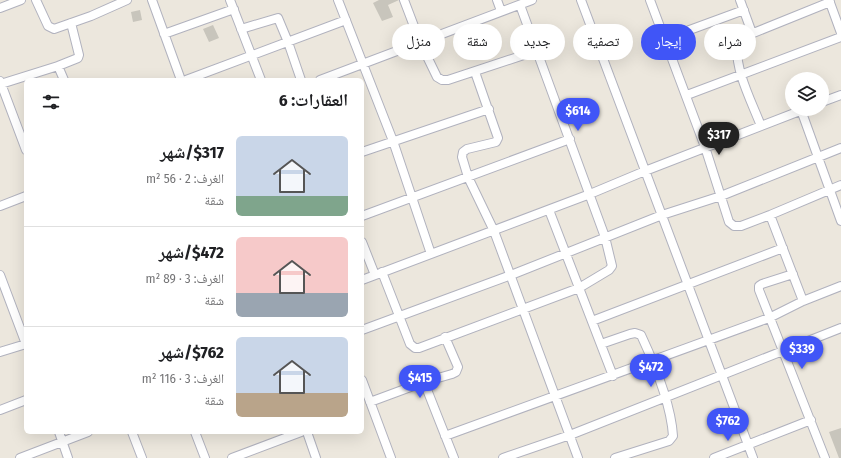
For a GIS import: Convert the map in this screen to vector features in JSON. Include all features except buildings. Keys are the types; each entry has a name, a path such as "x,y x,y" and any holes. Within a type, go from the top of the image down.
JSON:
{"street":[{"path":"0,8 21,0"},
{"path":"36,0 50,28 54,29 127,0"},
{"path":"152,0 180,78"},
{"path":"230,0 260,78"},
{"path":"338,0 393,142 431,254"},
{"path":"404,0 413,24"},
{"path":"498,0 501,11"},
{"path":"445,32 532,0"},
{"path":"581,0 754,458"},
{"path":"650,0 659,24"},
{"path":"740,0 749,24"},
{"path":"756,31 829,1 841,33"},
{"path":"520,5 527,24"},
{"path":"164,34 234,9"},
{"path":"696,28 744,10"},
{"path":"241,29 278,18 300,78"},
{"path":"192,78 346,20"},
{"path":"24,145 1,82 58,66 78,58 79,55 71,23"},
{"path":"687,95 841,37"},
{"path":"337,76 363,63 392,52"},
{"path":"428,60 437,78 448,80 510,60"},
{"path":"364,246 399,316 410,344 415,348 419,348 579,288 609,270 612,266 605,237 539,60"},
{"path":"673,60 705,147 729,222 734,226 741,226 770,215 841,185"},
{"path":"739,60 741,74 761,126"},
{"path":"58,66 63,78"},
{"path":"475,72 498,138 496,142 467,149 462,157 468,177 494,231 511,275 578,458"},
{"path":"829,99 841,95"},
{"path":"364,151 489,109"},
{"path":"364,279 549,210 705,147 787,116"},
{"path":"805,116 829,190 841,221"},
{"path":"364,215 570,139"},
{"path":"364,329 511,275 662,215 721,196 841,148"},
{"path":"0,206 24,197"},
{"path":"549,210 613,376"},
{"path":"770,215 804,301"},
{"path":"592,321 783,248"},
{"path":"793,274 759,286 769,318 825,458"},
{"path":"0,277 24,339"},
{"path":"445,436 769,318 804,301 841,286"},
{"path":"503,458 570,435 841,328"},
{"path":"601,344 635,333 641,335 653,361 673,429 673,436 669,441 643,454 614,458"},
{"path":"370,402 456,372 458,367 445,337"},
{"path":"0,352 24,345"},
{"path":"424,382 454,458"},
{"path":"364,386 391,458"},
{"path":"0,410 24,401"},
{"path":"714,458 811,420"},
{"path":"59,434 68,458"},
{"path":"20,458 83,434"},
{"path":"133,434 142,458"},
{"path":"196,434 205,458"},
{"path":"232,458 296,434"},
{"path":"308,434 316,458"}]}
